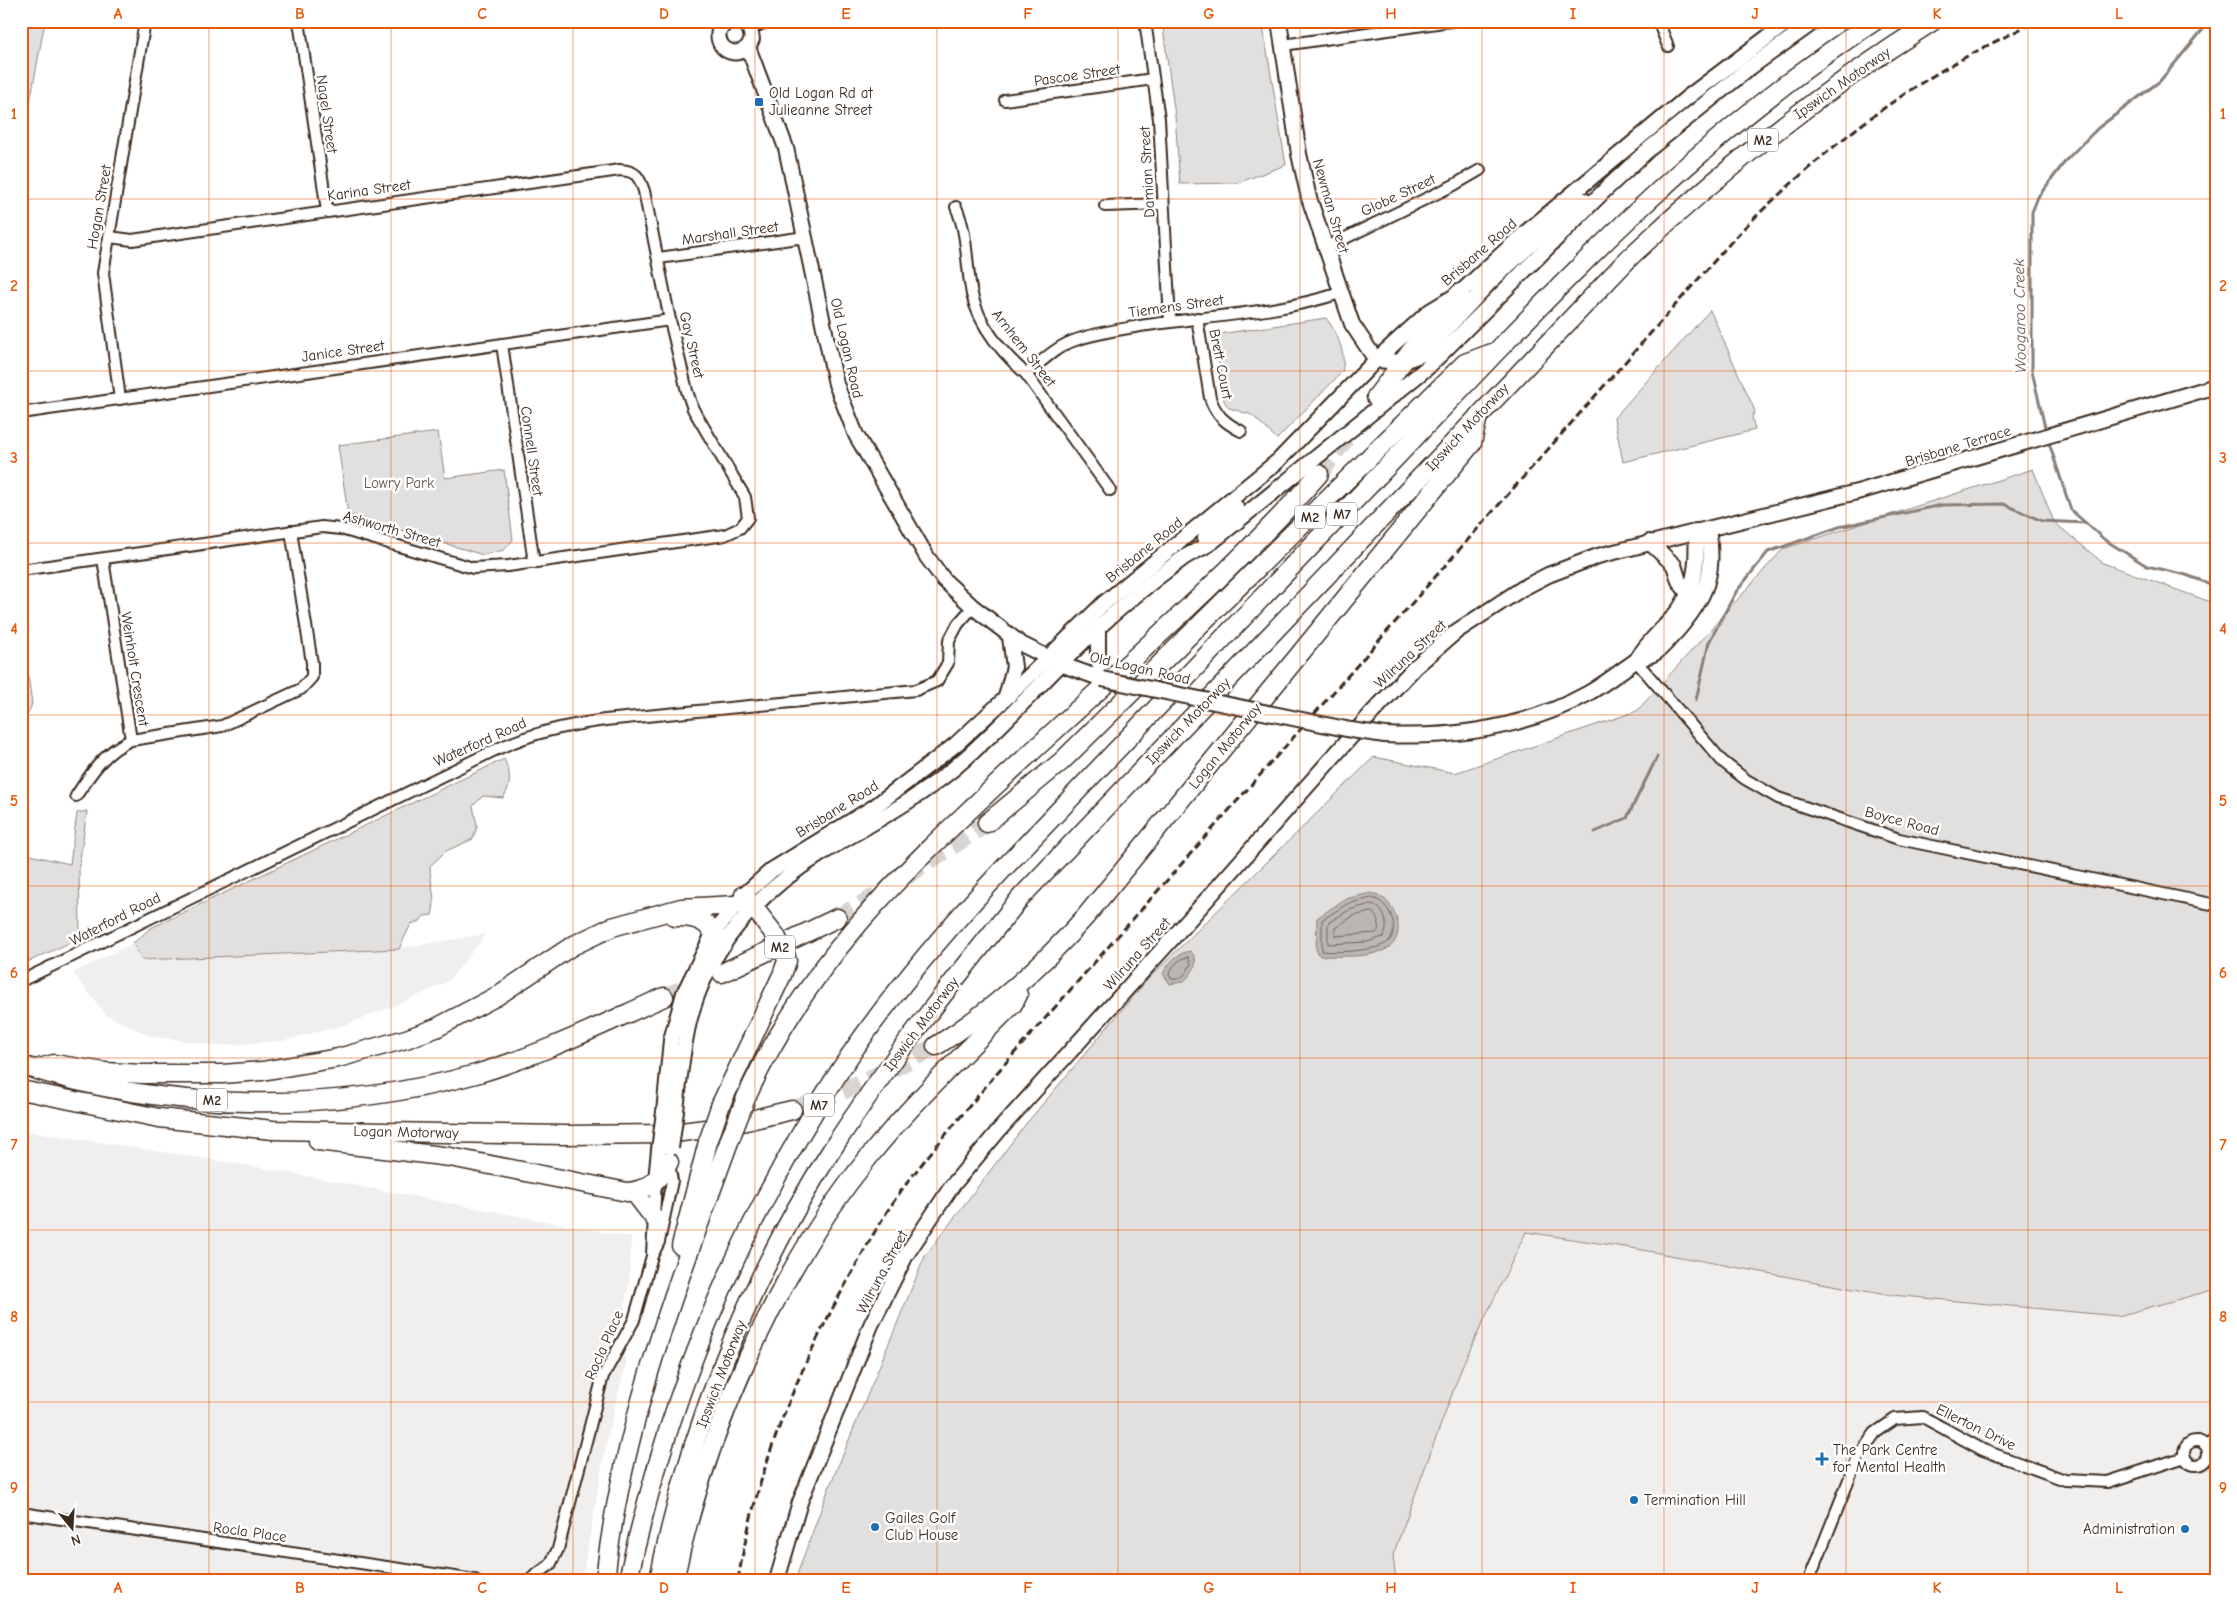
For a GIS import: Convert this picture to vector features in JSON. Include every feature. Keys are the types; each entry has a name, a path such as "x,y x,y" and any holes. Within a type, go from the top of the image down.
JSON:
{"highway":[{"name":"Ipswich Motorway","path":"628,1580 649,1486 683,1383 728,1273 782,1168 841,1068 898,991 956,919 1497,351 1623,223 1667,181 1784,86 1876,21"},
{"name":"Ipswich Motorway","path":"659,1580 696,1440 730,1347 752,1297 781,1240 826,1159 904,1043 1022,896 1630,257 1708,186 1800,111 1854,72 1933,21"},
{"path":"1376,397 1401,362 1460,293"},
{"name":"M2","path":"987,823 1076,748 1465,363 1497,351"},
{"name":"Logan Motorway","path":"936,1046 985,1013 1028,977 1086,916 1472,442 1478,415"},
{"path":"605,1580 625,1462 663,1329 683,1268 746,1098 775,1039 796,1004 823,966 880,897 1255,542 1319,474"},
{"path":"28,1067 54,1064 105,1072 222,1074 262,1071 338,1058 406,1039 436,1028 497,996 593,935 628,921 681,908 744,902 776,936 787,961 721,1104 708,1142 681,1242 683,1268"},
{"path":"660,913 674,917 697,918 718,939"},
{"name":"M2","path":"722,973 837,918"},
{"path":"674,1580 690,1516 721,1425 757,1339 796,1265 821,1224 867,1159 925,1092 1013,1004 1028,977"},
{"name":"M2","path":"28,1067 98,1087 147,1095 245,1101 341,1097 436,1082 497,1067 534,1054 664,997"},
{"name":"Logan Motorway","path":"21,1090 159,1118 273,1130 591,1135 666,1134 721,1126 792,1110"},
{"path":"273,1130 284,1139 450,1156 619,1191 634,1192 645,1188 656,1180 666,1153"},
{"path":"634,1192 654,1218"}],"main road":[{"name":"Newman Street","path":"1279,21 1303,172 1309,198 1327,247 1340,293 1358,335 1376,360"},
{"name":"Brisbane Road","path":"666,1153 670,1112 690,1020 718,939 744,902 789,859 851,822 902,788 955,745 1103,604 1278,461 1376,360 1430,311 1460,293 1518,239 1688,97 1789,21"},
{"name":"Brisbane Road","path":"744,902 920,793 950,771 988,738 1098,628 1184,557 1208,545 1410,382 1510,287 1606,189 1693,112 1814,21"},
{"path":"724,23 718,36 721,46 730,53 742,50 752,39 746,25"},
{"name":"Old Logan Road","path":"742,50 759,79 786,148 836,384 856,435 927,557 944,580 1010,637 1047,657 1063,665 1099,675 1351,730 1385,735 1443,735 1479,730 1533,717 1586,695 1636,661 1655,653 1682,624 1701,598 1707,585 1712,564 1702,530"},
{"path":"1184,557 1322,431 1361,389 1372,373 1376,360 1401,362 1423,354 1466,306 1520,254 1591,194 1606,189"},
{"name":"Brisbane Terrace","path":"1702,530 1830,500 2216,386"},
{"name":"Old Logan Road","path":"1636,661 1646,644 1673,617 1689,595 1694,584 1702,530"},
{"name":"Wilruna Street","path":"777,1580 800,1502 871,1325 897,1272 906,1255 952,1186 1000,1129 1415,667 1457,631 1523,588 1589,559 1649,542 1702,530"},
{"path":"1649,542 1674,565 1679,581 1689,595"},
{"path":"1098,628 1099,675"},
{"path":"1006,697 1014,667 1010,637"}],"street":[{"name":"Hogan Street","path":"120,399 102,273 110,237 144,21"},
{"name":"Nagel Street","path":"298,21 327,212"},
{"path":"746,25 768,21"},
{"name":"Damian Street","path":"1145,21 1160,119 1170,321"},
{"path":"1283,45 1451,21"},
{"path":"1658,21 1668,46"},
{"name":"Pascoe Street","path":"1005,100 1153,79"},
{"name":"Karina Street","path":"110,237 132,240 620,170 632,170"},
{"name":"Gay Street","path":"632,170 640,176 644,191 670,320 693,409 745,498 748,518"},
{"name":"Globe Street","path":"1327,247 1454,185 1480,170"},
{"path":"1105,206 1163,204"},
{"name":"Arnhem Street","path":"956,207 963,223 970,286 977,311 985,328 1010,359 1026,374 1110,490"},
{"name":"Marshall Street","path":"659,258 805,237"},
{"name":"Tiemens Street","path":"1026,374 1071,342 1110,331 1323,298 1340,293"},
{"name":"Brett Court","path":"1197,318 1210,398 1215,411 1226,424 1241,432"},
{"name":"Janice Street","path":"21,413 670,320"},
{"name":"Connell Street","path":"502,344 534,563"},
{"name":"Ashworth Street","path":"21,570 322,527 341,529 473,568 508,566 725,534 740,528 748,518"},
{"name":"Weinholt Crescent","path":"103,559 130,740 222,726 235,722 301,689 312,677 312,663 291,531"},
{"name":"Waterford Road","path":"22,980 527,736 556,727 605,720 916,690 938,681 948,663 949,641 958,624 973,607"},
{"name":"Boyce Road","path":"1636,661 1722,762 1745,779 1778,798 1899,839 2216,905"},
{"path":"76,796 103,758 116,746 130,740"},
{"name":"Rocla Place","path":"529,1580 550,1565 558,1549 603,1376 634,1320 652,1256 659,1242 672,1181 666,1153"},
{"name":"Rocla Place","path":"652,1256 656,1180"},
{"name":"Ellerton Drive","path":"1810,1575 1858,1457 1874,1433 1895,1419 1923,1418 1983,1450 2065,1480 2108,1482 2185,1458"},
{"path":"2206,1446 2216,1438"},
{"path":"2198,1441 2206,1446 2208,1457 2204,1463 2192,1465 2185,1458 2184,1450 2190,1442 2198,1441"},
{"name":"Rocla Place","path":"21,1513 475,1580"}],"shaded area":[{"path":"486,934 449,981 406,1001 348,1024 282,1041 218,1046 150,1036 106,1015 73,973 133,943 142,960 389,950"},
{"path":"21,1130 246,1165 631,1237 629,1284 623,1314 611,1340 627,1360 608,1434 582,1580 21,1580"},
{"name":"The Park Centre for Mental Health","path":"1526,1232 2118,1316 2216,1289 2216,1580 1396,1580 1393,1555 1463,1364"}],"green space":[{"path":"21,21 45,21 21,151"},
{"path":"1162,21 1262,21 1286,165 1237,183 1180,184 1175,116"},
{"path":"1710,310 1755,411 1752,417 1755,430 1623,462 1614,418"},
{"path":"1326,318 1340,344 1343,358 1342,372 1277,439 1252,415 1229,408 1224,401 1216,341 1220,334"},
{"name":"Lowry Park","path":"438,432 445,478 504,470 513,540 504,550 483,555 348,514 338,445"},
{"path":"2033,469 2054,522 2103,563 2216,604 2216,1289 2118,1316 1881,1294 1637,1249 1526,1232 1463,1364 1393,1555 1396,1580 795,1580 827,1493 925,1256 1025,1125 1147,980 1374,757 1455,773 1637,711 1783,549"},
{"path":"21,646 24,646 32,704 21,729"},
{"path":"504,759 510,779 506,793 503,798 483,796 473,806 477,826 473,839 446,851 430,866 434,897 432,915 424,916 419,922 411,924 399,949 142,960 133,943 151,928"},
{"path":"87,811 79,866 80,938 21,965 21,853 70,864 77,813"}],"water":[{"path":"1371,893 1380,896 1394,910 1398,929 1396,938 1391,946 1382,951 1367,955 1320,956 1316,950 1317,918 1345,899"},
{"path":"1190,951 1194,955 1195,963 1190,975 1183,982 1170,984 1163,974 1165,970 1177,956"}],"waterway":[{"name":"Woogaroo Creek","path":"2046,432 2032,371 2032,212 2038,197 2067,159 2098,128 2160,81 2210,21"},
{"name":"Woogaroo Creek","path":"2048,440 2071,510 2105,540 2147,566 2186,575 2216,586"},
{"path":"1696,700 1709,642 1736,592 1768,552 1839,527 1942,505 2004,504 2042,521 2086,523"},
{"path":"1595,832 1627,818 1657,757"}],"tunnel":[{"path":"1319,474 1352,430"},
{"path":"837,918 878,895 987,823"},
{"path":"664,997 722,973"},
{"path":"792,1110 865,1081 936,1046"}],"railway":[{"path":"738,1580 755,1501 780,1425 811,1352 829,1316 883,1218 899,1194 995,1075 1740,232 1805,171 1874,115 1951,65 2037,21"}],"place":[{"name":"Old Logan Rd at Julieanne Street","path":"759,102"},
{"name":"The Park Centre for Mental Health","path":"1822,1459"},
{"name":"Termination Hill","path":"1634,1500"},
{"name":"Gailes Golf Club House","path":"875,1527"},
{"name":"Administration","path":"2185,1529"}]}
